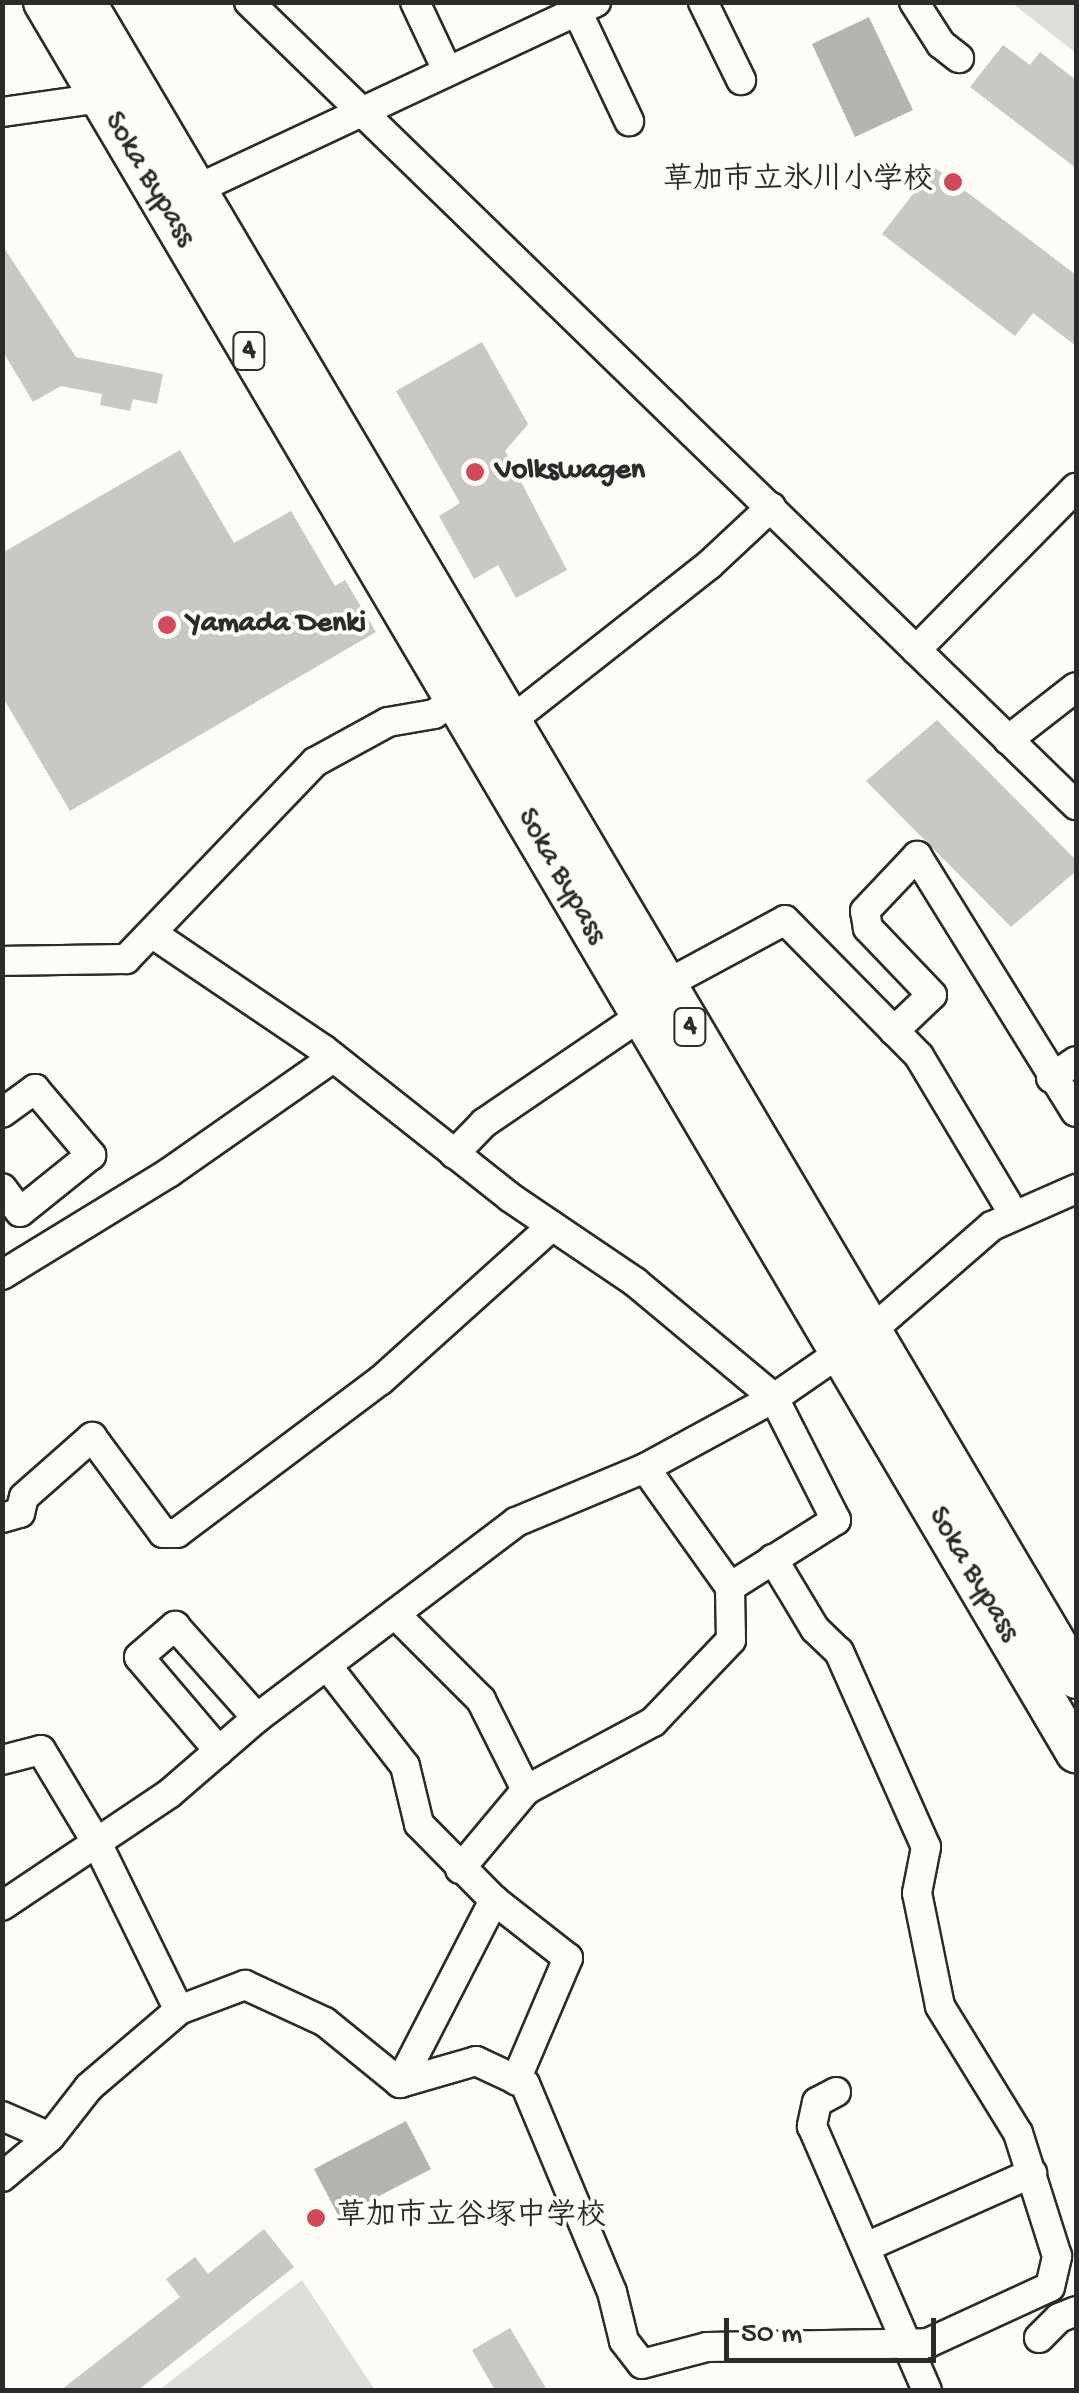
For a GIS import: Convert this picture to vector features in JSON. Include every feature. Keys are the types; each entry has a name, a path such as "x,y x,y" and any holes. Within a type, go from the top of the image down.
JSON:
{"highway":[{"name":"Soka Bypass","path":"44,2 100,98 471,688 512,720 653,1000"},
{"name":"Soka Bypass","path":"85,2 195,190 471,688 653,1000 857,1343 1076,1678"},
{"name":"Soka Bypass","path":"857,1343 1076,1752"}],"street":[{"path":"249,2 1076,805"},
{"path":"415,2 447,70"},
{"path":"703,2 740,80"},
{"path":"914,2 941,44 959,58"},
{"path":"195,190 586,7 628,121"},
{"path":"2,112 100,98"},
{"path":"916,650 1076,488"},
{"path":"512,720 709,566 771,507"},
{"path":"1008,740 1076,687"},
{"path":"2,961 126,959 316,762 388,722 434,714 471,688"},
{"path":"894,1031 932,995 868,928 865,911 918,856 1051,1078 1076,1112"},
{"path":"454,1154 484,1123 653,1000 785,920 919,1056 1014,1214"},
{"path":"153,934 333,1058 454,1154 635,1282 774,1398 836,1520 730,1587"},
{"path":"2,1274 170,1172 333,1058"},
{"path":"1051,1078 1076,1061"},
{"path":"2,1113 35,1089 92,1155 20,1212 2,1188"},
{"path":"2,1906 98,1845 257,1718 516,1522 586,1487 645,1468 774,1398 857,1343 992,1226 1076,1189"},
{"path":"2,1518 20,1513 24,1497 92,1437 163,1533 177,1533 381,1380 552,1226"},
{"path":"460,1869 526,1790 653,1722 730,1640 730,1587 645,1468"},
{"path":"400,2083 476,2061 525,2084 612,2292 624,2341 642,2364 707,2347 911,2346 1050,2287 1057,2256 1018,2133 940,2006 918,1893 926,1846 839,1652 816,1629 773,1559"},
{"path":"396,1614 481,1700 526,1790"},
{"path":"218,1751 139,1657 175,1626 257,1718"},
{"path":"328,1667 405,1766 419,1824 494,1900 568,1958 516,2080"},
{"path":"2,1760 41,1750 98,1845 179,2010"},
{"path":"400,2083 494,1900"},
{"path":"2,2177 50,2137 89,2087 179,2010 245,1984 325,2022 400,2083"},
{"path":"836,2092 816,2102 812,2126 911,2346 933,2385"},
{"path":"2,2116 50,2137"},
{"path":"866,2246 1032,2173"},
{"path":"1039,2338 1059,2318 1076,2311"}],"shaded area":[{"path":"1012,3 1076,3 1076,53"},
{"path":"869,17 913,110 855,137 812,44"},
{"path":"406,2121 431,2169 339,2217 314,2169"},
{"path":"302,2280 375,2390 159,2390"}],"building":[{"path":"1003,45 1030,65 1040,52 1076,80 1076,168 970,87"},
{"path":"934,167 1076,275 1076,346 1033,313 1015,336 882,234"},
{"path":"2,245 76,357 163,374 157,404 133,399 130,411 100,405 102,394 61,386 33,402 2,350"},
{"path":"482,342 528,424 505,451 567,570 516,598 498,565 474,579 439,516 460,503 396,391"},
{"path":"180,450 234,543 291,511 335,586 345,580 376,632 70,811 2,696 2,553"},
{"path":"937,720 1076,860 1076,871 1011,927 866,781"},
{"path":"264,2229 294,2267 138,2390 61,2390 180,2297 166,2279 195,2257 208,2274"},
{"path":"510,2328 547,2390 495,2390 472,2350"}],"place":[{"name":"草加市立氷川小学校","path":"953,182"},
{"name":"Volkswagen","path":"475,472"},
{"name":"Yamada Denki","path":"167,625"},
{"name":"草加市立谷塚中学校","path":"316,2218"}]}
